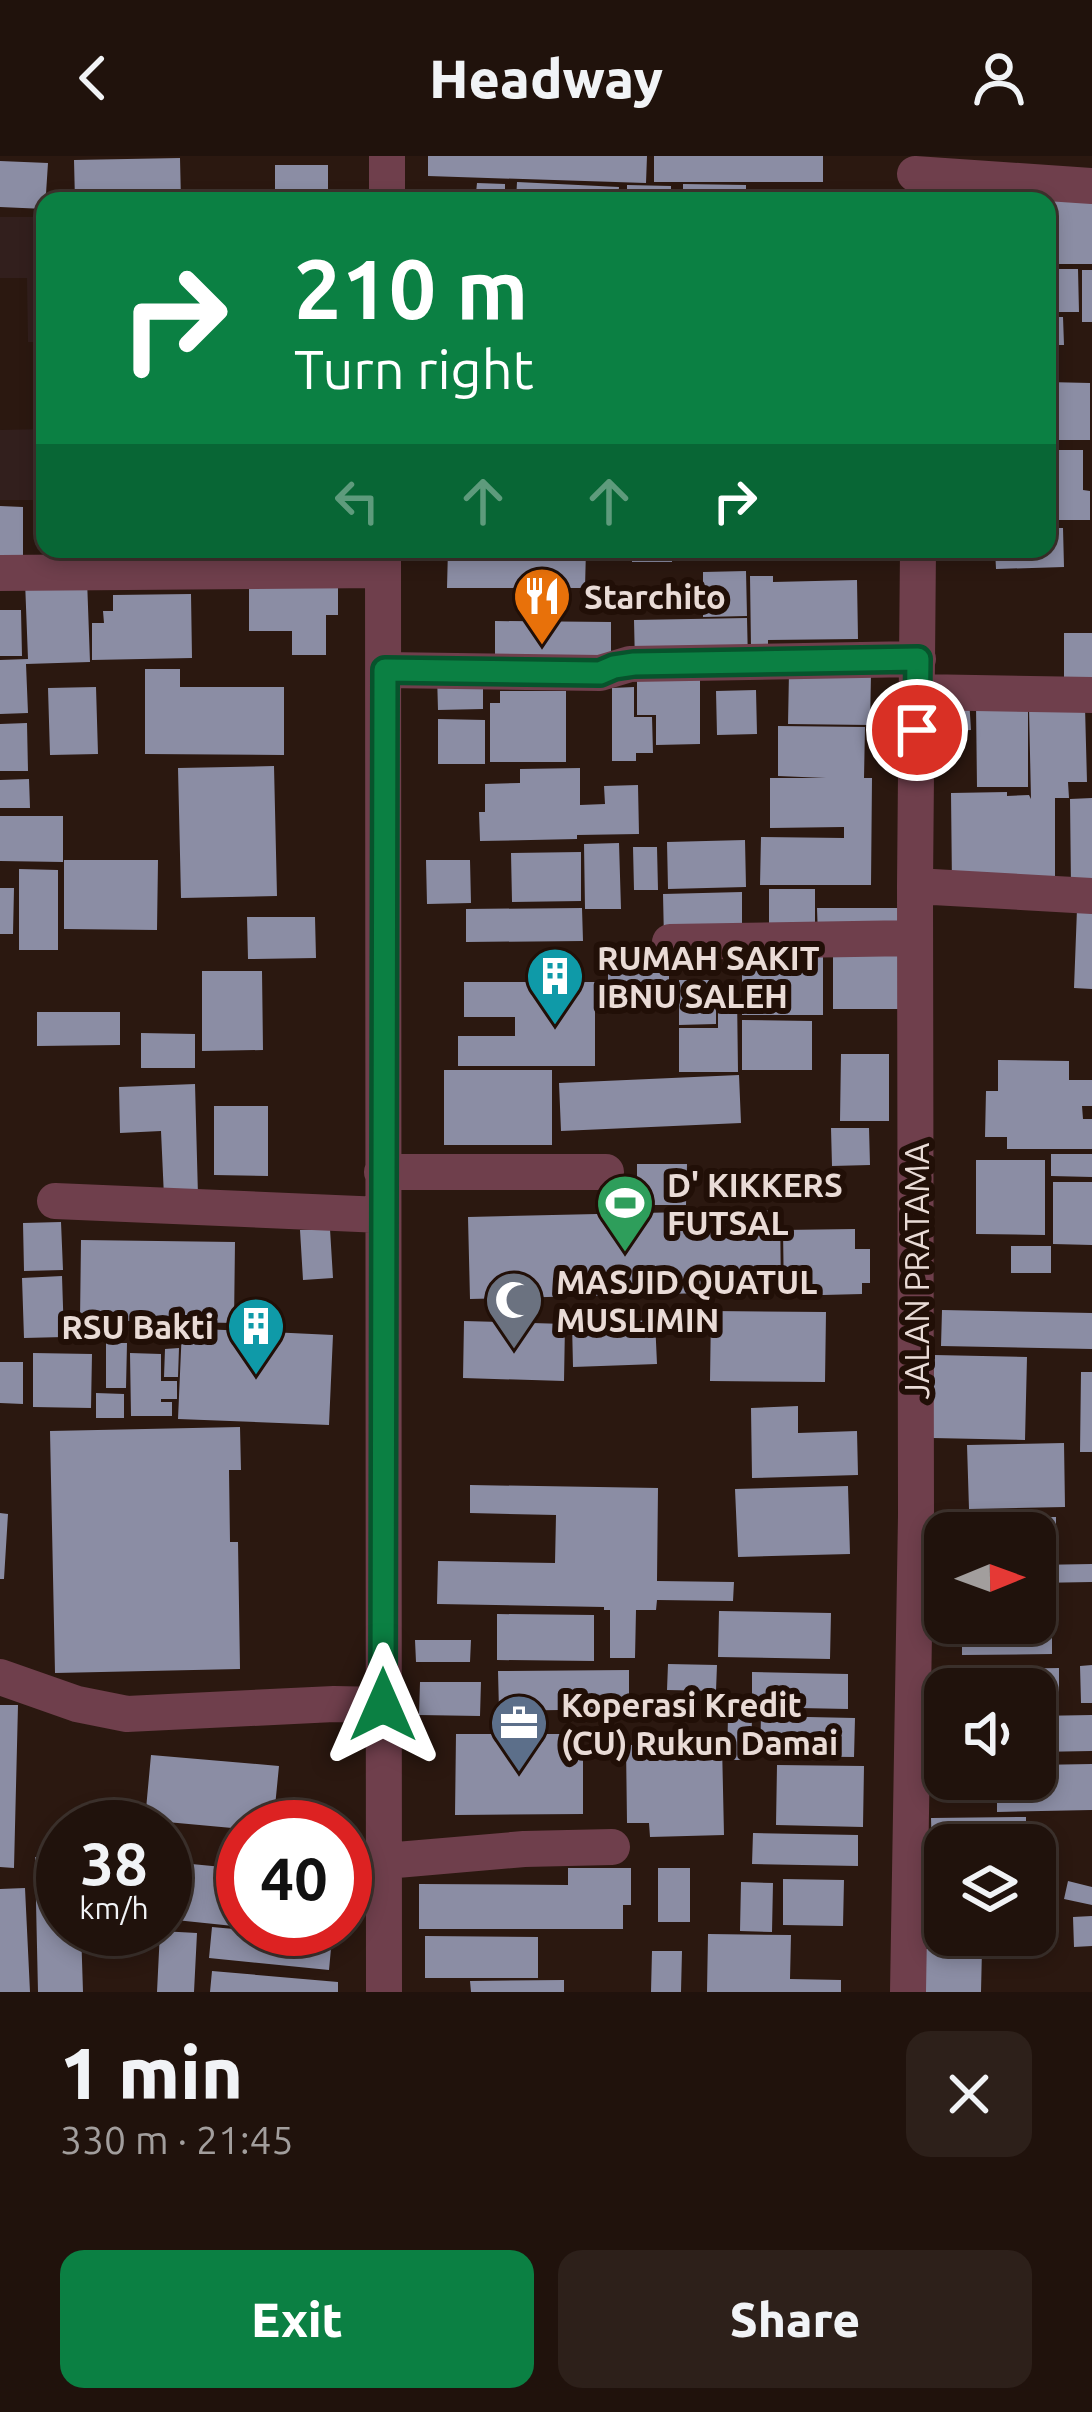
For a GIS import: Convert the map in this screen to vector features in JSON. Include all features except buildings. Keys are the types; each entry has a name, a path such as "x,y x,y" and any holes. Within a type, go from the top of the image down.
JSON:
{"street":[{"path":"387,156 387,192"},
{"path":"915,177 1092,186"},
{"name":"JALAN PRATAMA","path":"908,1992 916,1516 918,558"},
{"path":"0,573 382,559 384,1992"},
{"path":"385,670 600,673 634,664 918,676 1092,695"},
{"path":"915,886 1092,896"},
{"path":"670,942 915,938"},
{"path":"382,1172 606,1172"},
{"path":"55,1201 382,1215"},
{"path":"0,1677 77,1704 127,1714 383,1705"},
{"path":"385,1861 612,1847"}],"shaded area":[{"path":"0,217 36,217 36,342 28,342 27,278 0,278"},
{"path":"36,429 36,500 0,500 0,430"}],"place":[{"name":"Starchito","path":"542,647"},
{"name":"RUMAH SAKIT IBNU SALEH","path":"555,1027"},
{"name":"D' KIKKERS FUTSAL","path":"625,1254"},
{"name":"MASJID QUATUL MUSLIMIN","path":"514,1351"},
{"name":"RSU Bakti","path":"256,1377"},
{"name":"Koperasi Kredit (CU) Rukun Damai","path":"519,1774"}],"route":[{"path":"383,1705 385,670 600,673 634,664 918,659 917,730"}]}
